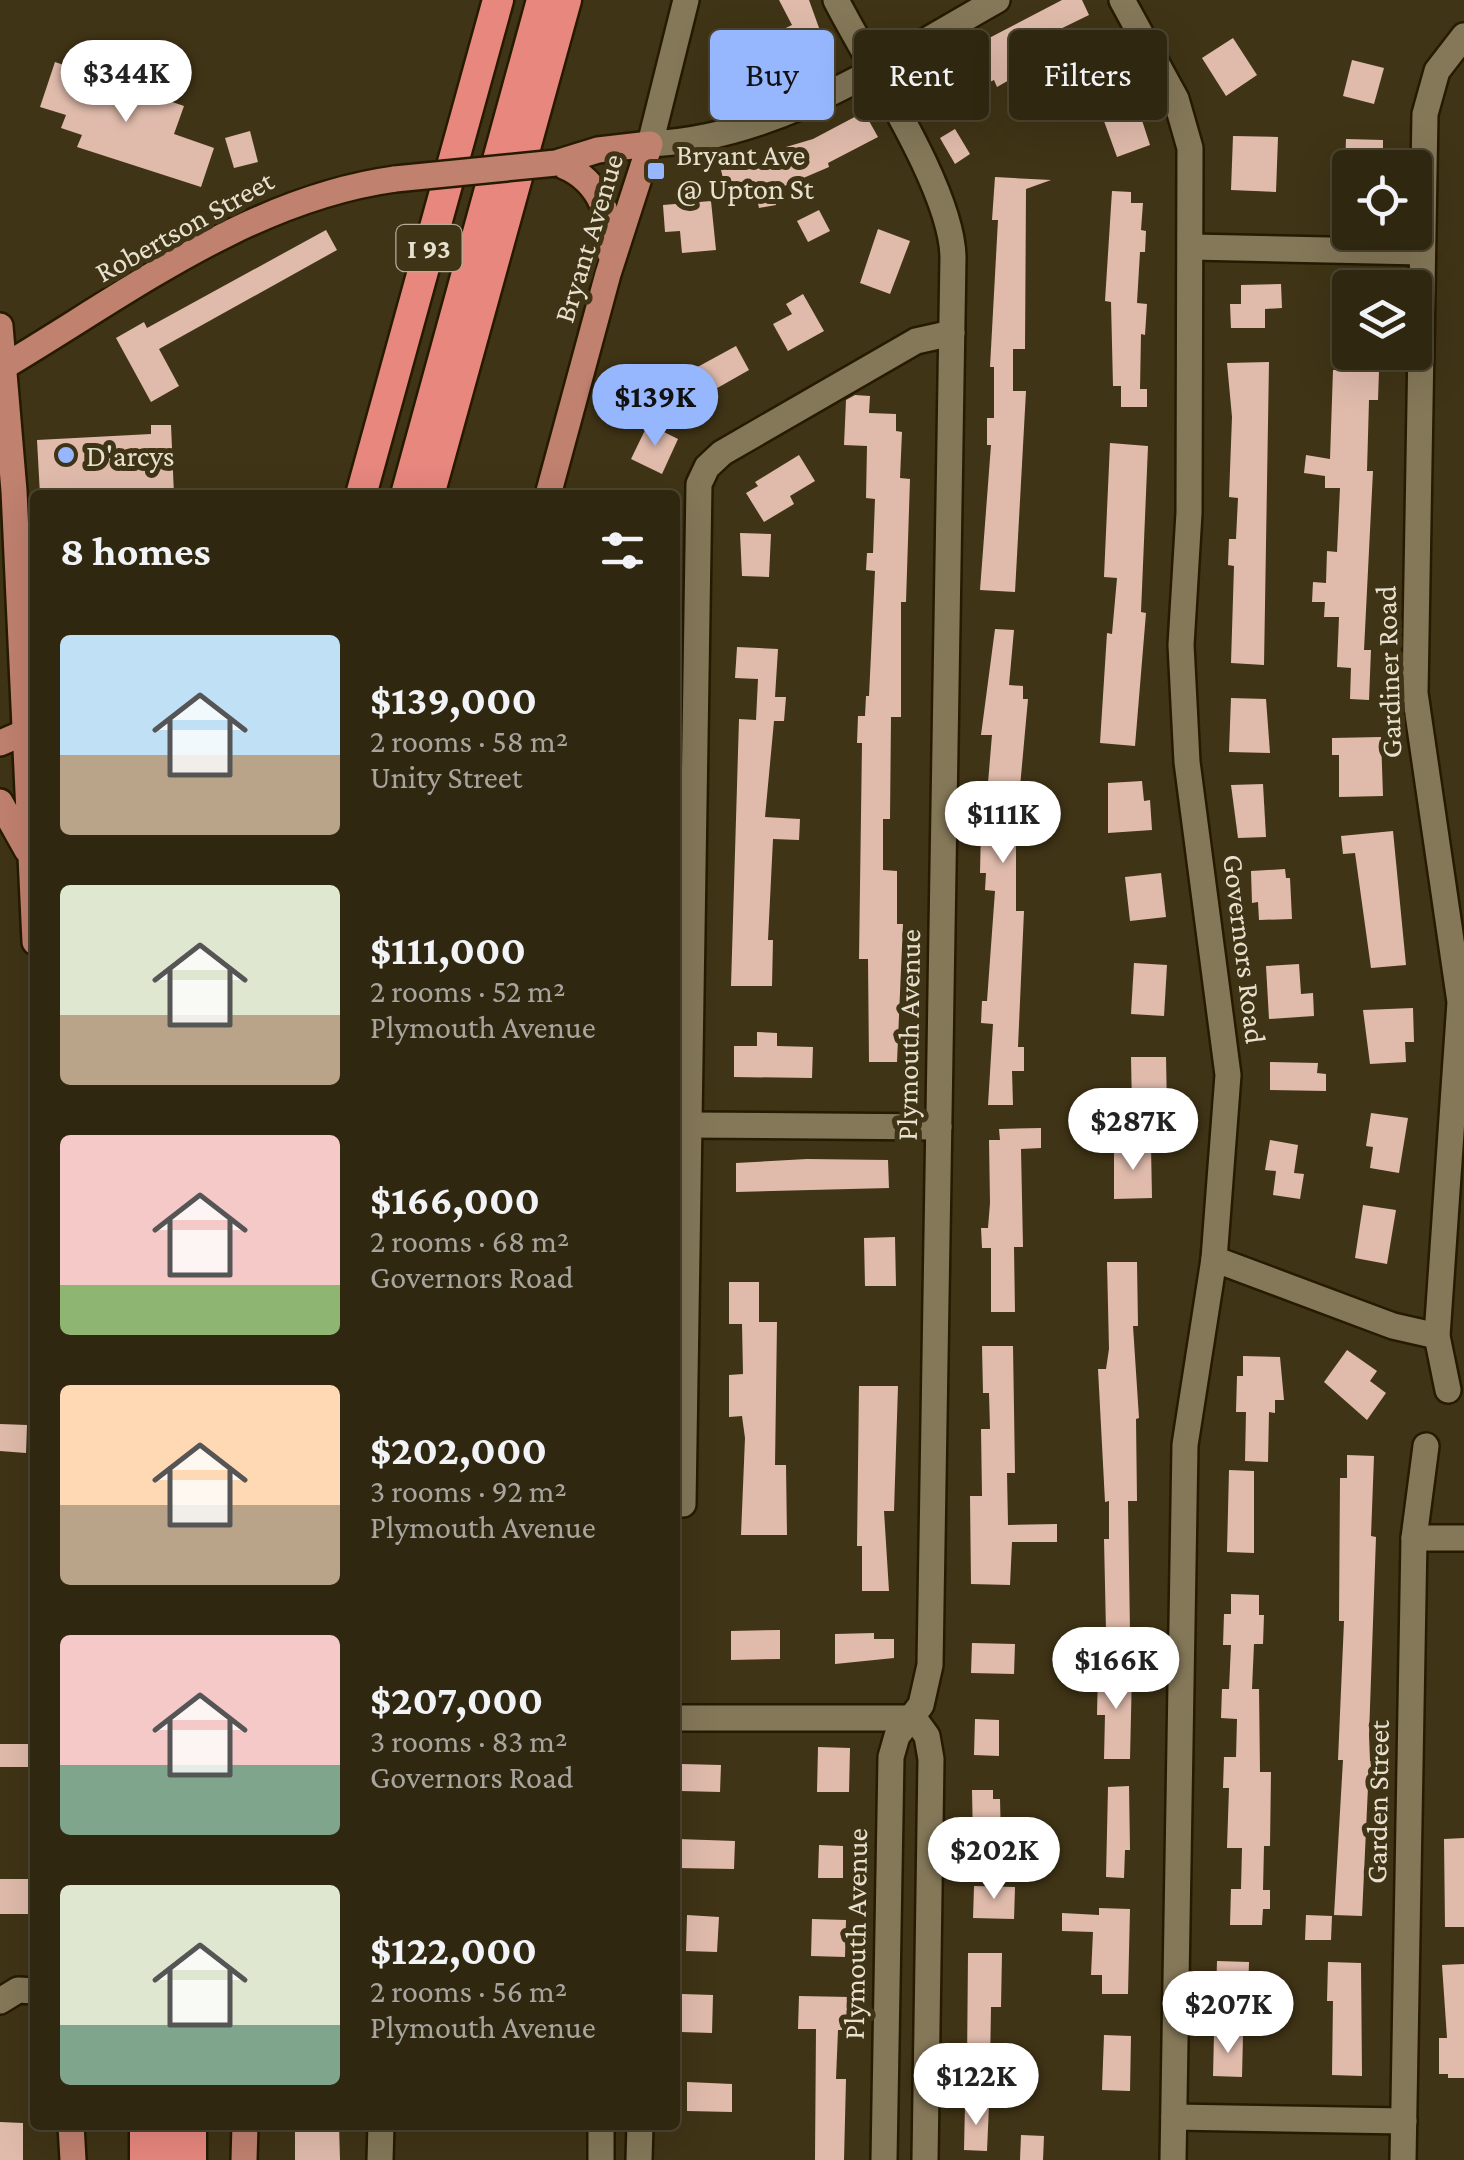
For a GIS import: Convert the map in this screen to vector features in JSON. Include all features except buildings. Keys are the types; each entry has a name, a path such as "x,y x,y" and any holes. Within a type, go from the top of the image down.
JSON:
{"highway":[{"name":"I 93","path":"362,490 498,0"},
{"name":"I 93","path":"383,490 518,0"},
{"name":"I 93","path":"407,490 542,0"},
{"name":"I 93","path":"430,490 566,0"},
{"path":"126,2130 126,2160"},
{"path":"145,2130 145,2160"},
{"path":"170,2130 170,2160"},
{"path":"191,2130 191,2160"}],"main road":[{"name":"Robertson Street","path":"2,367 261,216 324,191 395,179 556,163 598,150 650,144"},
{"name":"Bryant Avenue","path":"549,490 608,274 650,144"},
{"path":"556,163 584,177 605,207 611,237 608,274"},
{"path":"0,326 30,730 0,743"},
{"path":"0,802 17,828 30,860"},
{"path":"71,2130 73,2160"},
{"path":"244,2160 245,2130"}],"street":[{"name":"Bryant Avenue","path":"650,144 686,0"},
{"name":"Plymouth Avenue","path":"836,0 854,35"},
{"path":"943,30 997,0"},
{"name":"Governors Road","path":"1122,0 1176,99 1187,130 1192,164 1189,513 1181,644 1187,762 1228,1075 1214,1259 1185,1445 1173,2160"},
{"name":"Gardiner Road","path":"1452,1380 1436,1336 1460,1002 1416,712 1421,252 1427,99 1444,58 1464,36"},
{"path":"650,144 693,142 747,129 854,78"},
{"name":"Plymouth Avenue","path":"884,2160 891,1757 896,1736 914,1718 930,1665 952,333 950,222 899,120"},
{"path":"1192,247 1421,252"},
{"path":"683,1504 698,494 702,475 722,453 916,341 952,333"},
{"path":"688,1125 939,1126"},
{"path":"1214,1259 1393,1326 1436,1336"},
{"name":"Garden Street","path":"1403,2160 1414,1538 1426,1446"},
{"path":"1414,1538 1464,1538"},
{"path":"680,1718 914,1718 927,1736 931,1759 925,2160"},
{"path":"0,2001 18,1990 30,1990"},
{"path":"1174,2116 1404,2121"},
{"path":"380,2130 380,2160"},
{"path":"601,2130 601,2160"},
{"path":"639,2160 640,2130"}],"place":[{"name":"Bryant Ave @ Upton St","path":"656,171"},
{"name":"D'arcys","path":"66,455"}]}
